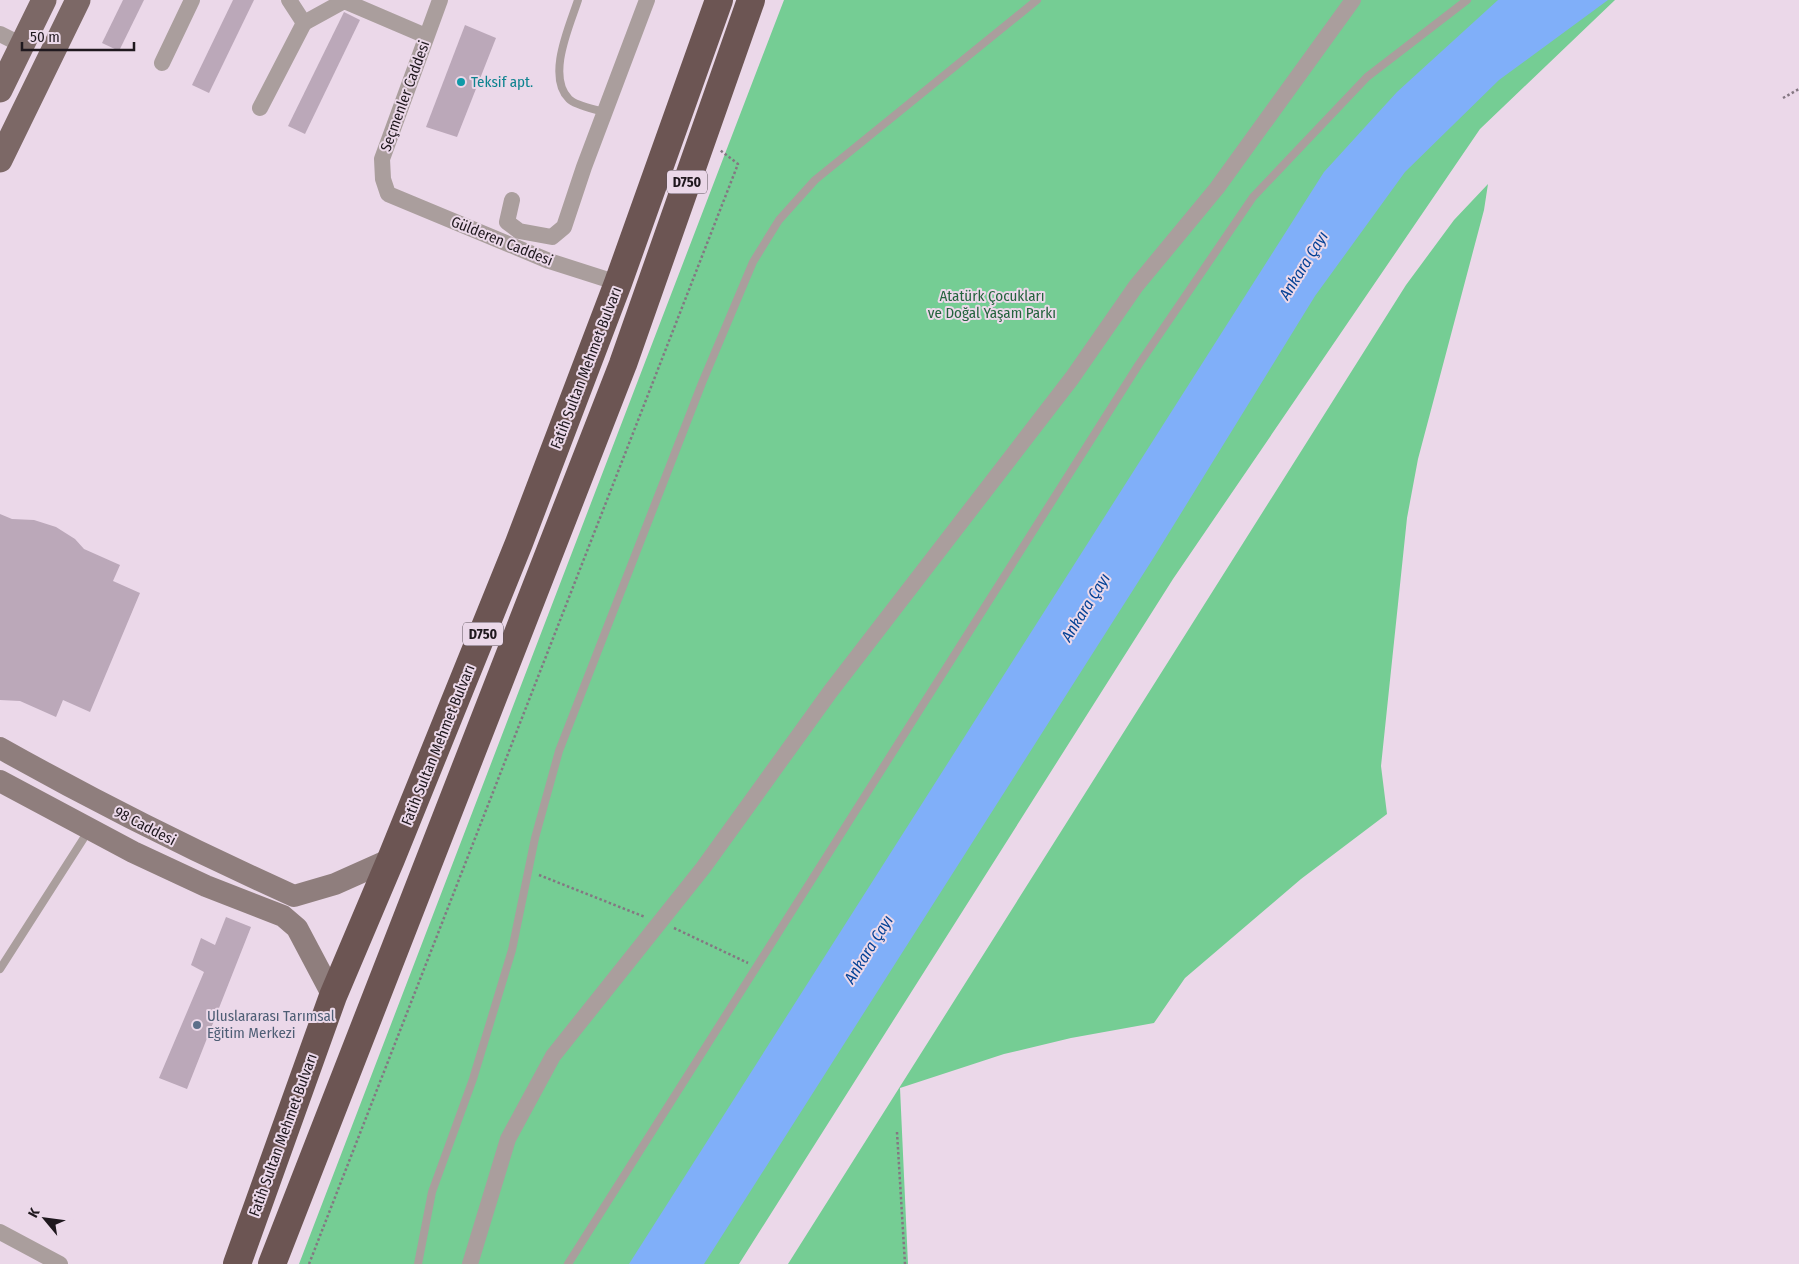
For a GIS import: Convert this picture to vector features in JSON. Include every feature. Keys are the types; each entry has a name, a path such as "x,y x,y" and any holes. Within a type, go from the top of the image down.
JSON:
{"highway":[{"name":"Fatih Sultan Mehmet Bulvarı","path":"237,1264 333,996 507,574 618,284 719,0"},
{"name":"Fatih Sultan Mehmet Bulvarı","path":"272,1264 623,364 751,0"}],"main road":[{"path":"0,90 44,0"},
{"path":"0,160 78,0"},
{"name":"98 Caddesi","path":"0,748 92,799 204,856 294,896"},
{"name":"98 Caddesi","path":"0,781 132,852 206,886 283,916 297,928 333,996"},
{"path":"283,916 294,896 335,884 391,859"}],"street":[{"path":"162,63 192,0"},
{"path":"289,0 304,23"},
{"name":"Seçmenler Caddesi","path":"388,194 383,179 382,160 440,0"},
{"path":"512,200 507,222 519,231 552,236 564,227 604,112 647,0"},
{"path":"470,1264 508,1139 553,1056 703,868 830,692 1072,378 1136,286 1217,188 1353,0"},
{"path":"260,108 304,23 344,1 426,36"},
{"path":"0,34 22,45"},
{"name":"Gülderen Caddesi","path":"388,194 549,261 618,284"},
{"path":"0,1232 60,1264"}],"lane":[{"path":"578,0 562,46 560,66 561,87 569,100 604,112"},
{"path":"418,1264 432,1192 473,1079 512,950 535,838 559,751 702,383 753,262 779,220 815,180 1037,0"},
{"path":"568,1264 1139,364 1253,197 1367,77 1467,0"},
{"path":"0,970 89,829"}],"path":[{"path":"1783,98 1799,89"},
{"path":"309,1264 738,164"},
{"path":"897,1132 905,1264"}],"green space":[{"name":"Atatürk Çocukları ve Doğal Yaşam Parkı","path":"784,0 1615,0 1480,129 1173,579 739,1264 299,1264"},
{"path":"1488,184 1484,210 1418,459 1407,518 1381,766 1387,814 1301,879 1185,978 1154,1023 1071,1038 1004,1054 900,1088 908,1264 788,1264 1406,285 1454,220"}],"water":[{"name":"Ankara Çayı","path":"1498,0 1608,0 1499,80 1405,172 1315,296 1154,557 704,1264 629,1264 1324,172 1397,92"}],"building":[{"path":"123,0 144,0 119,51 102,43"},
{"path":"233,0 254,0 209,93 192,85"},
{"path":"344,12 360,20 305,134 288,126"},
{"name":"Teksif apt.","path":"465,25 496,38 457,137 426,127"},
{"path":"0,514 12,519 34,520 56,527 75,539 84,549 120,565 113,581 140,593 90,712 63,700 56,717 20,701 0,700"},
{"name":"Uluslararası Tarımsal Eğitim Merkezi","path":"226,917 251,927 187,1089 159,1078 204,972 191,965 201,938 215,945"}],"place":[{"name":"Teksif apt.","path":"461,82"},
{"name":"Uluslararası Tarımsal Eğitim Merkezi","path":"197,1025"}]}
